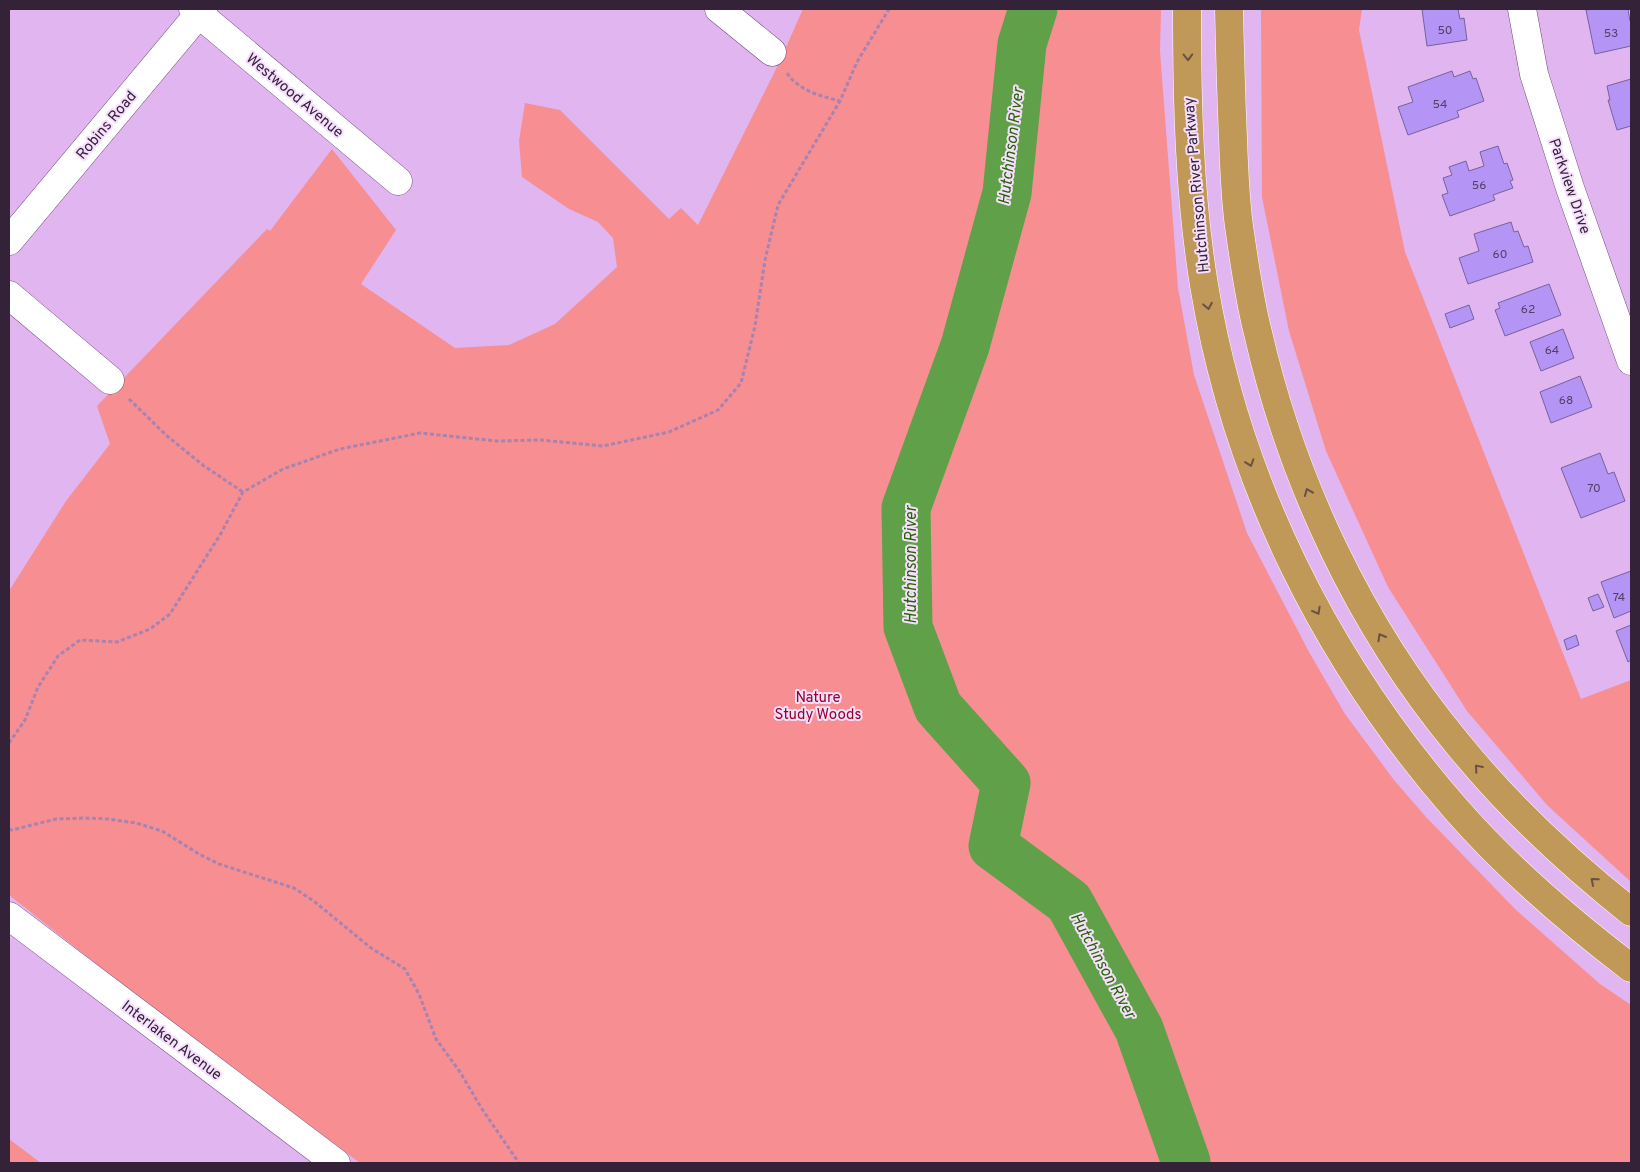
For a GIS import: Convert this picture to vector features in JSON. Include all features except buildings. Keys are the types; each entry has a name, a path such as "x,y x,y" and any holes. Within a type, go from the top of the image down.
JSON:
{"highway":[{"name":"Hutchinson River Parkway","path":"1187,9 1192,176 1204,285 1215,339 1235,417 1255,476 1289,558 1314,607 1365,691 1393,730 1455,808 1526,880 1597,942 1631,968"},
{"path":"1229,9 1234,163 1238,222 1246,273 1258,334 1271,384 1286,432 1315,507 1339,560 1387,647 1408,679 1456,742 1536,830 1580,870 1631,912"}],"street":[{"path":"719,9 772,52"},
{"name":"Parkview Drive","path":"1522,9 1534,74 1570,188 1631,361"},
{"name":"Westwood Avenue","path":"198,11 398,181"},
{"name":"Robins Road","path":"9,241 198,11"},
{"path":"9,295 110,380"},
{"name":"Interlaken Avenue","path":"9,916 336,1163"}],"path":[{"path":"9,743 25,720 38,687 58,656 80,640 117,642 150,629 170,614 220,535 243,492 283,469 340,449 420,433 497,441 541,440 603,446 669,432 718,410 740,383 755,326 765,260 778,205 840,102 857,62 889,9"},
{"path":"772,52 792,81 815,94 840,102"},
{"path":"110,380 168,436 204,466 243,492"},
{"path":"9,829 12,830 56,819 108,819 136,823 162,831 219,864 294,888 315,902 372,948 405,969 419,994 436,1040 460,1072 482,1109 519,1163"}],"green space":[{"name":"Nature Study Woods","path":"803,9 1161,9 1160,51 1178,288 1194,375 1247,533 1309,652 1345,714 1394,780 1426,817 1515,909 1600,984 1631,1005 1631,1163 360,1163 162,1016 9,895 9,591 66,501 110,444 97,406 267,229 270,231 332,149 396,230 361,284 455,348 509,345 555,324 617,267 613,238 598,222 569,209 522,177 519,141 525,103 560,110 669,219 681,208 698,225 779,63"},
{"path":"1261,9 1362,9 1359,30 1405,252 1581,699 1631,680 1631,882 1547,805 1467,711 1388,587 1326,451 1289,331 1262,197"},
{"path":"9,1139 41,1163 9,1163"}],"waterway":[{"name":"Hutchinson River","path":"1033,9 1022,44 1007,193 965,346 906,508 908,627 938,707 1006,783 993,846 1069,902 1139,1029 1186,1162 1184,1163"}]}
